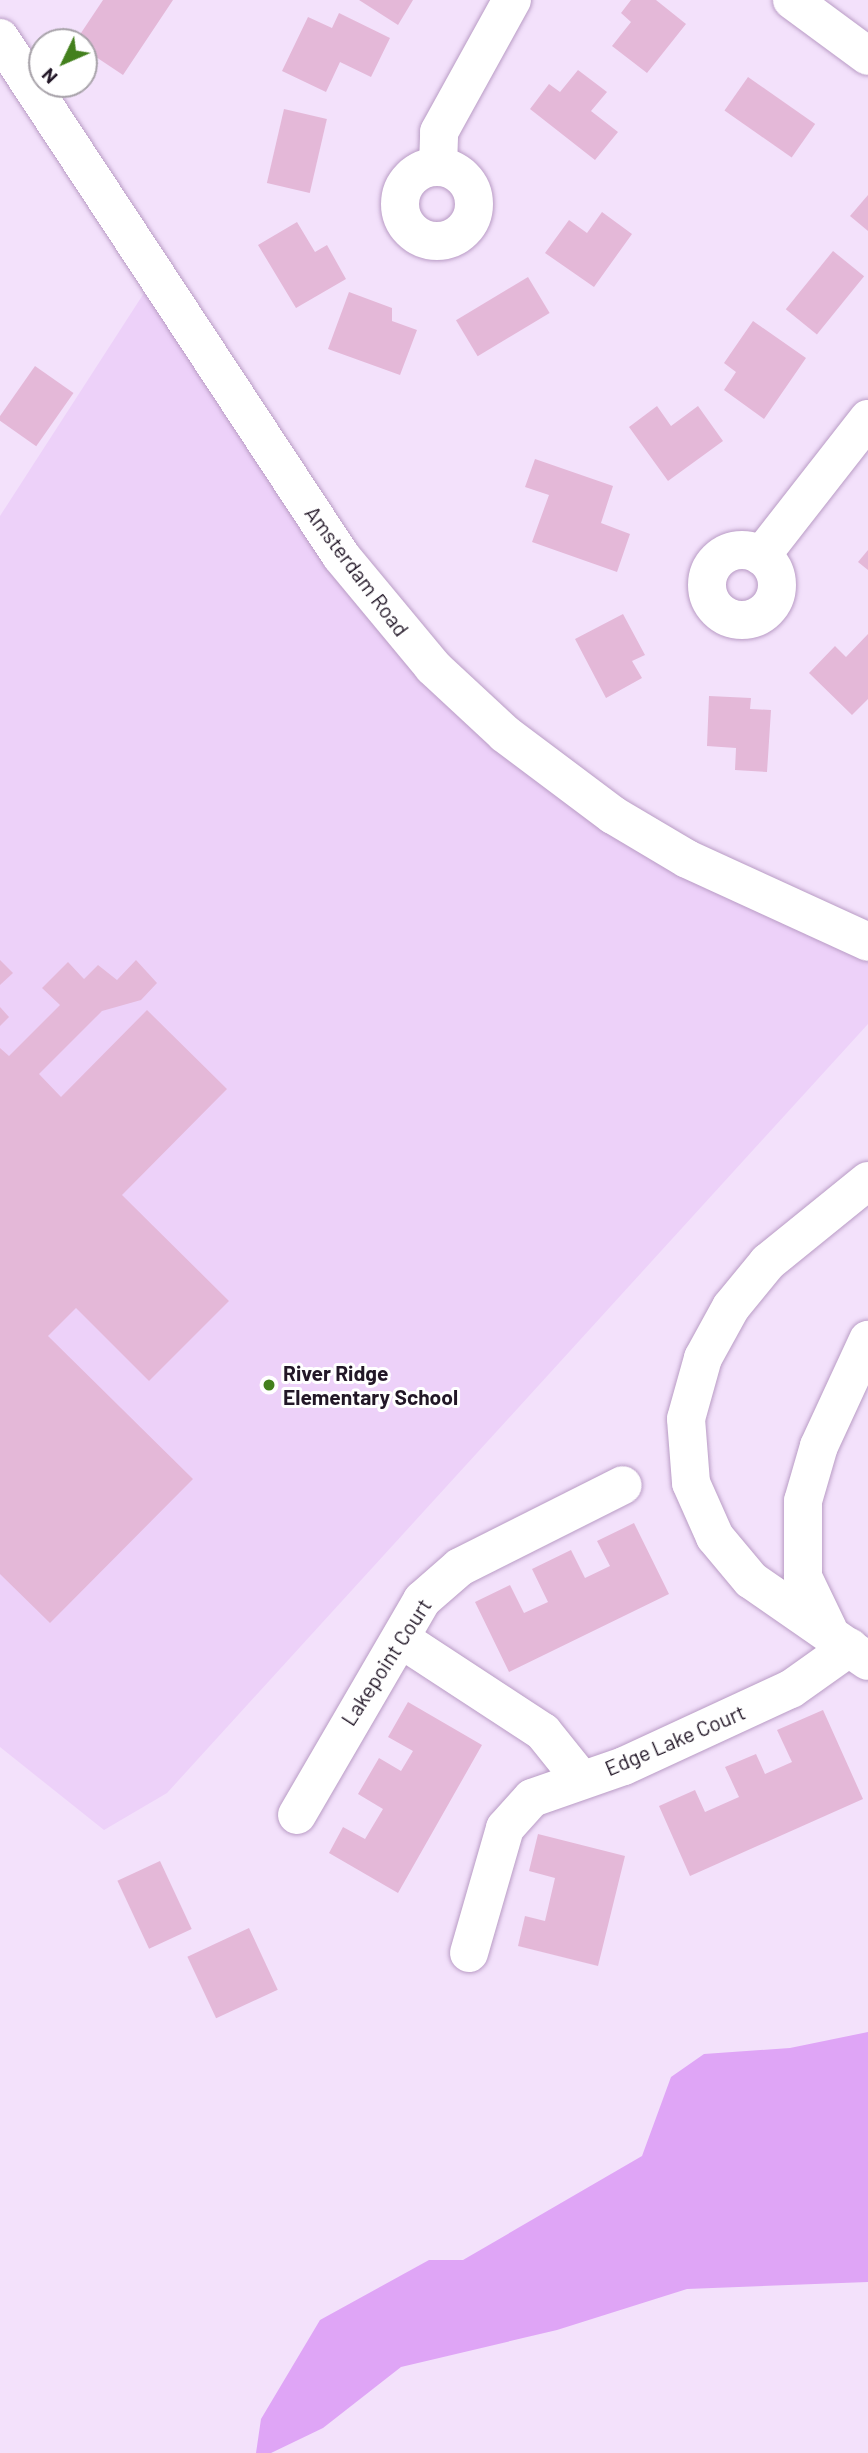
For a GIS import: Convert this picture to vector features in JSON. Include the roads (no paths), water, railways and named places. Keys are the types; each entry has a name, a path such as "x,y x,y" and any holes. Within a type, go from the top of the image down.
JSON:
{"street":[{"path":"438,166 439,132 512,0"},
{"path":"792,0 868,56"},
{"name":"Amsterdam Road","path":"0,38 341,556 433,667 505,734 613,815 687,859 868,942"},
{"path":"761,556 868,419"},
{"path":"849,1646 751,1580 715,1537 691,1483 686,1419 703,1358 731,1307 768,1262 868,1181"},
{"path":"849,1646 803,1577 803,1501 820,1446 868,1340"},
{"name":"Lakepoint Court","path":"297,1815 343,1727 401,1639 422,1600 460,1567 623,1485"},
{"path":"401,1639 542,1732 580,1778"},
{"name":"Edge Lake Court","path":"469,1953 505,1828 532,1798 580,1778 624,1766 791,1689 849,1646"}],"place":[{"name":"River Ridge Elementary School","path":"269,1385"}]}
